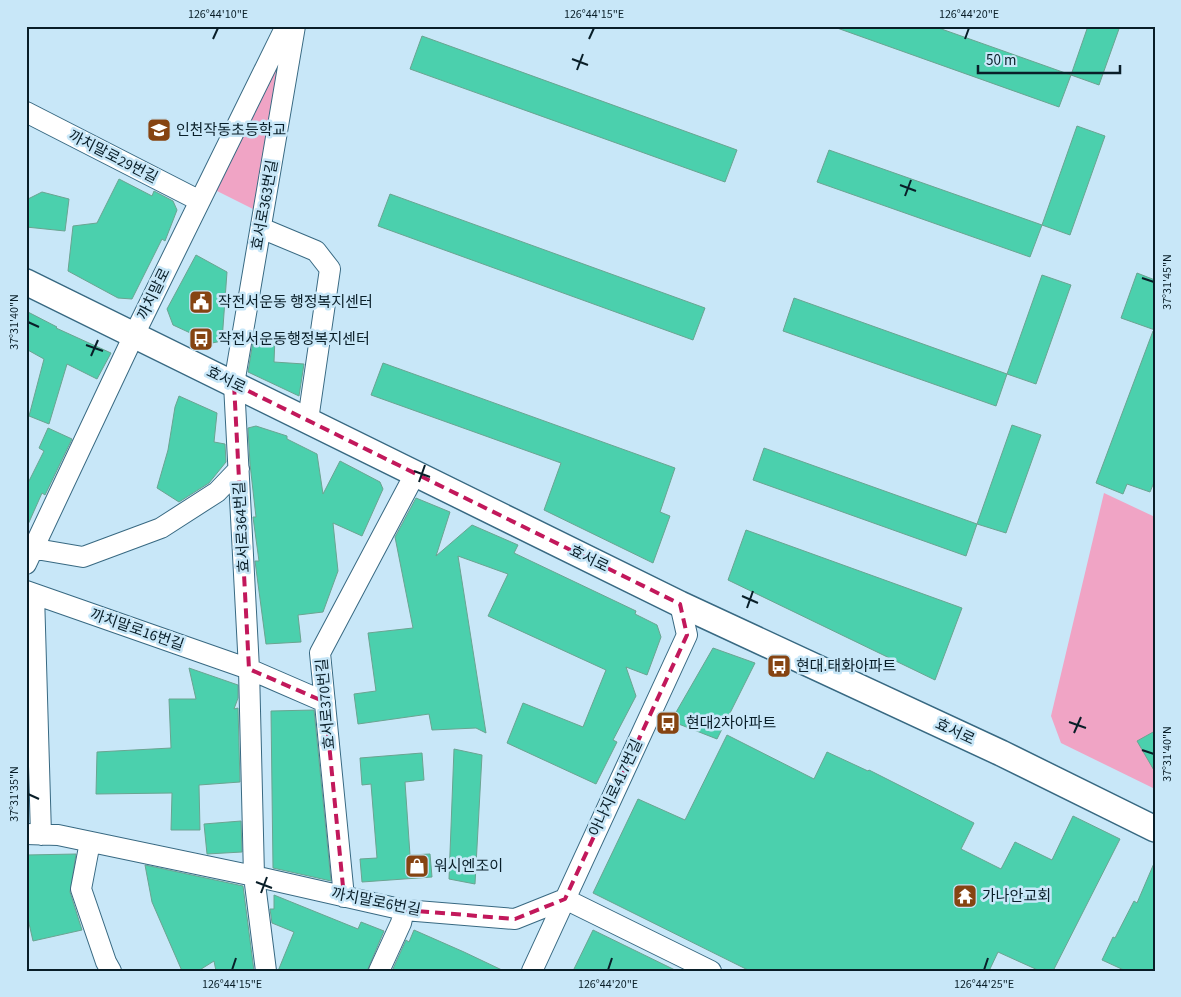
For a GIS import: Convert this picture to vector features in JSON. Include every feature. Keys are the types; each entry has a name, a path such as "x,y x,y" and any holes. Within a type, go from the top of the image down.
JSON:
{"street":[{"name":"까치말로","path":"29,557 134,335 286,26"},
{"name":"효서로363번길","path":"234,384 296,26"},
{"name":"까치말로29번길","path":"26,112 200,201"},
{"path":"261,228 316,251 330,269 308,420"},
{"name":"효서로","path":"26,282 680,604 1001,754 1155,830"},
{"name":"효서로364번길","path":"234,384 249,669 254,876 266,971"},
{"path":"29,557 42,550 83,557 161,528 217,492 239,469"},
{"name":"효서로370번길","path":"344,897 320,652 415,474"},
{"path":"30,593 34,834"},
{"name":"까치말로16번길","path":"30,593 249,669 325,702"},
{"name":"아나지로417번길","path":"532,971 687,635 680,604"},
{"name":"까치말로6번길","path":"34,834 58,835 404,910 515,919 565,899"},
{"path":"90,842 81,889 106,962 111,971"},
{"path":"565,899 711,971"},
{"path":"379,971 401,923 404,910"}],"highlighted area":[{"path":"234,384 680,604 687,635 565,899 515,919 404,910 344,897 325,702 249,669"}],"shaded area":[{"path":"282,57 255,210 213,189 240,141"},
{"path":"1104,493 1155,517 1155,789 1061,743 1051,716"}],"building":[{"path":"837,26 933,26 1071,75 1059,107 837,28"},
{"path":"1088,26 1120,26 1099,85 1071,75"},
{"path":"422,36 737,150 725,182 410,69"},
{"path":"1077,126 1105,136 1070,235 1042,225"},
{"path":"829,150 1042,225 1030,257 817,182"},
{"path":"119,179 152,196 154,191 173,201 177,210 165,241 162,239 132,299 118,298 68,271 73,226 97,223"},
{"path":"42,192 69,199 65,231 26,227 26,200"},
{"path":"390,194 705,308 693,340 378,226"},
{"path":"196,255 227,272 222,341 212,343 173,325 167,309"},
{"path":"1137,273 1155,280 1155,330 1121,318"},
{"path":"1042,275 1071,285 1036,384 1007,374"},
{"path":"794,298 1007,374 996,406 783,331"},
{"path":"26,311 56,328 111,353 97,379 67,364 49,424 29,416 44,359 26,349"},
{"path":"1153,331 1155,331 1155,480 1150,492 1127,484 1123,494 1096,483"},
{"path":"254,335 275,337 274,362 304,364 299,396 248,372"},
{"path":"383,363 675,468 660,512 670,516 653,563 544,510 561,463 371,395"},
{"path":"179,396 217,413 214,442 225,444 226,462 209,483 179,502 157,488 168,450 175,407"},
{"path":"1012,425 1041,435 1006,533 977,524"},
{"path":"256,426 287,436 287,439 317,454 323,494 340,461 380,482 383,489 362,536 333,523 338,571 323,612 298,615 301,642 266,644 255,561 259,561 253,517 256,517 248,428"},
{"path":"48,428 72,439 45,495 42,493 26,529 26,487 44,451 39,448"},
{"path":"764,448 977,524 966,556 753,480"},
{"path":"416,498 450,512 436,556 472,525 518,545 514,553 636,611 635,614 657,625 661,637 647,675 626,667 636,696 613,740 617,742 596,784 507,743 523,703 583,727 606,670 488,616 508,574 458,556 486,733 476,728 432,730 429,714 358,724 354,694 376,691 368,633 413,628 395,537"},
{"path":"746,530 962,608 935,680 728,580"},
{"path":"713,648 755,663 717,739 671,721"},
{"path":"189,668 238,685 238,698 234,709 238,708 240,782 199,785 200,830 171,830 172,793 96,794 97,752 171,748 169,699 196,699"},
{"path":"314,710 331,881 273,868 271,711"},
{"path":"1155,731 1155,772 1137,741"},
{"path":"727,735 814,779 827,752 869,770 974,823 961,849 1001,869 1015,842 1052,860 1073,816 1120,839 1053,971 1040,971 998,952 989,971 750,971 593,893 638,799 685,820"},
{"path":"454,749 482,755 475,884 449,879"},
{"path":"422,753 424,780 405,782 410,855 430,854 432,877 362,882 360,859 377,858 371,784 362,785 360,758"},
{"path":"241,821 242,852 207,854 204,824"},
{"path":"76,854 70,892 82,930 33,941 26,910 26,855"},
{"path":"1155,861 1155,971 1126,971 1102,960 1134,901 1137,903"},
{"path":"145,865 243,886 254,971 216,971 214,961 198,971 182,971 152,902"},
{"path":"274,895 358,929 361,922 384,931 367,971 278,971 294,932 272,923 270,909 274,909"},
{"path":"414,930 504,971 392,971 406,940 409,942"},
{"path":"593,930 677,971 573,971"}],"place":[{"name":"인천작동초등학교","path":"159,130"},
{"name":"작전서운동 행정복지센터","path":"201,302"},
{"name":"작전서운동행정복지센터","path":"201,339"},
{"name":"현대.태화아파트","path":"779,666"},
{"name":"현대2차아파트","path":"668,723"},
{"name":"워시엔조이","path":"417,866"},
{"name":"가나안교회","path":"965,896"}]}
